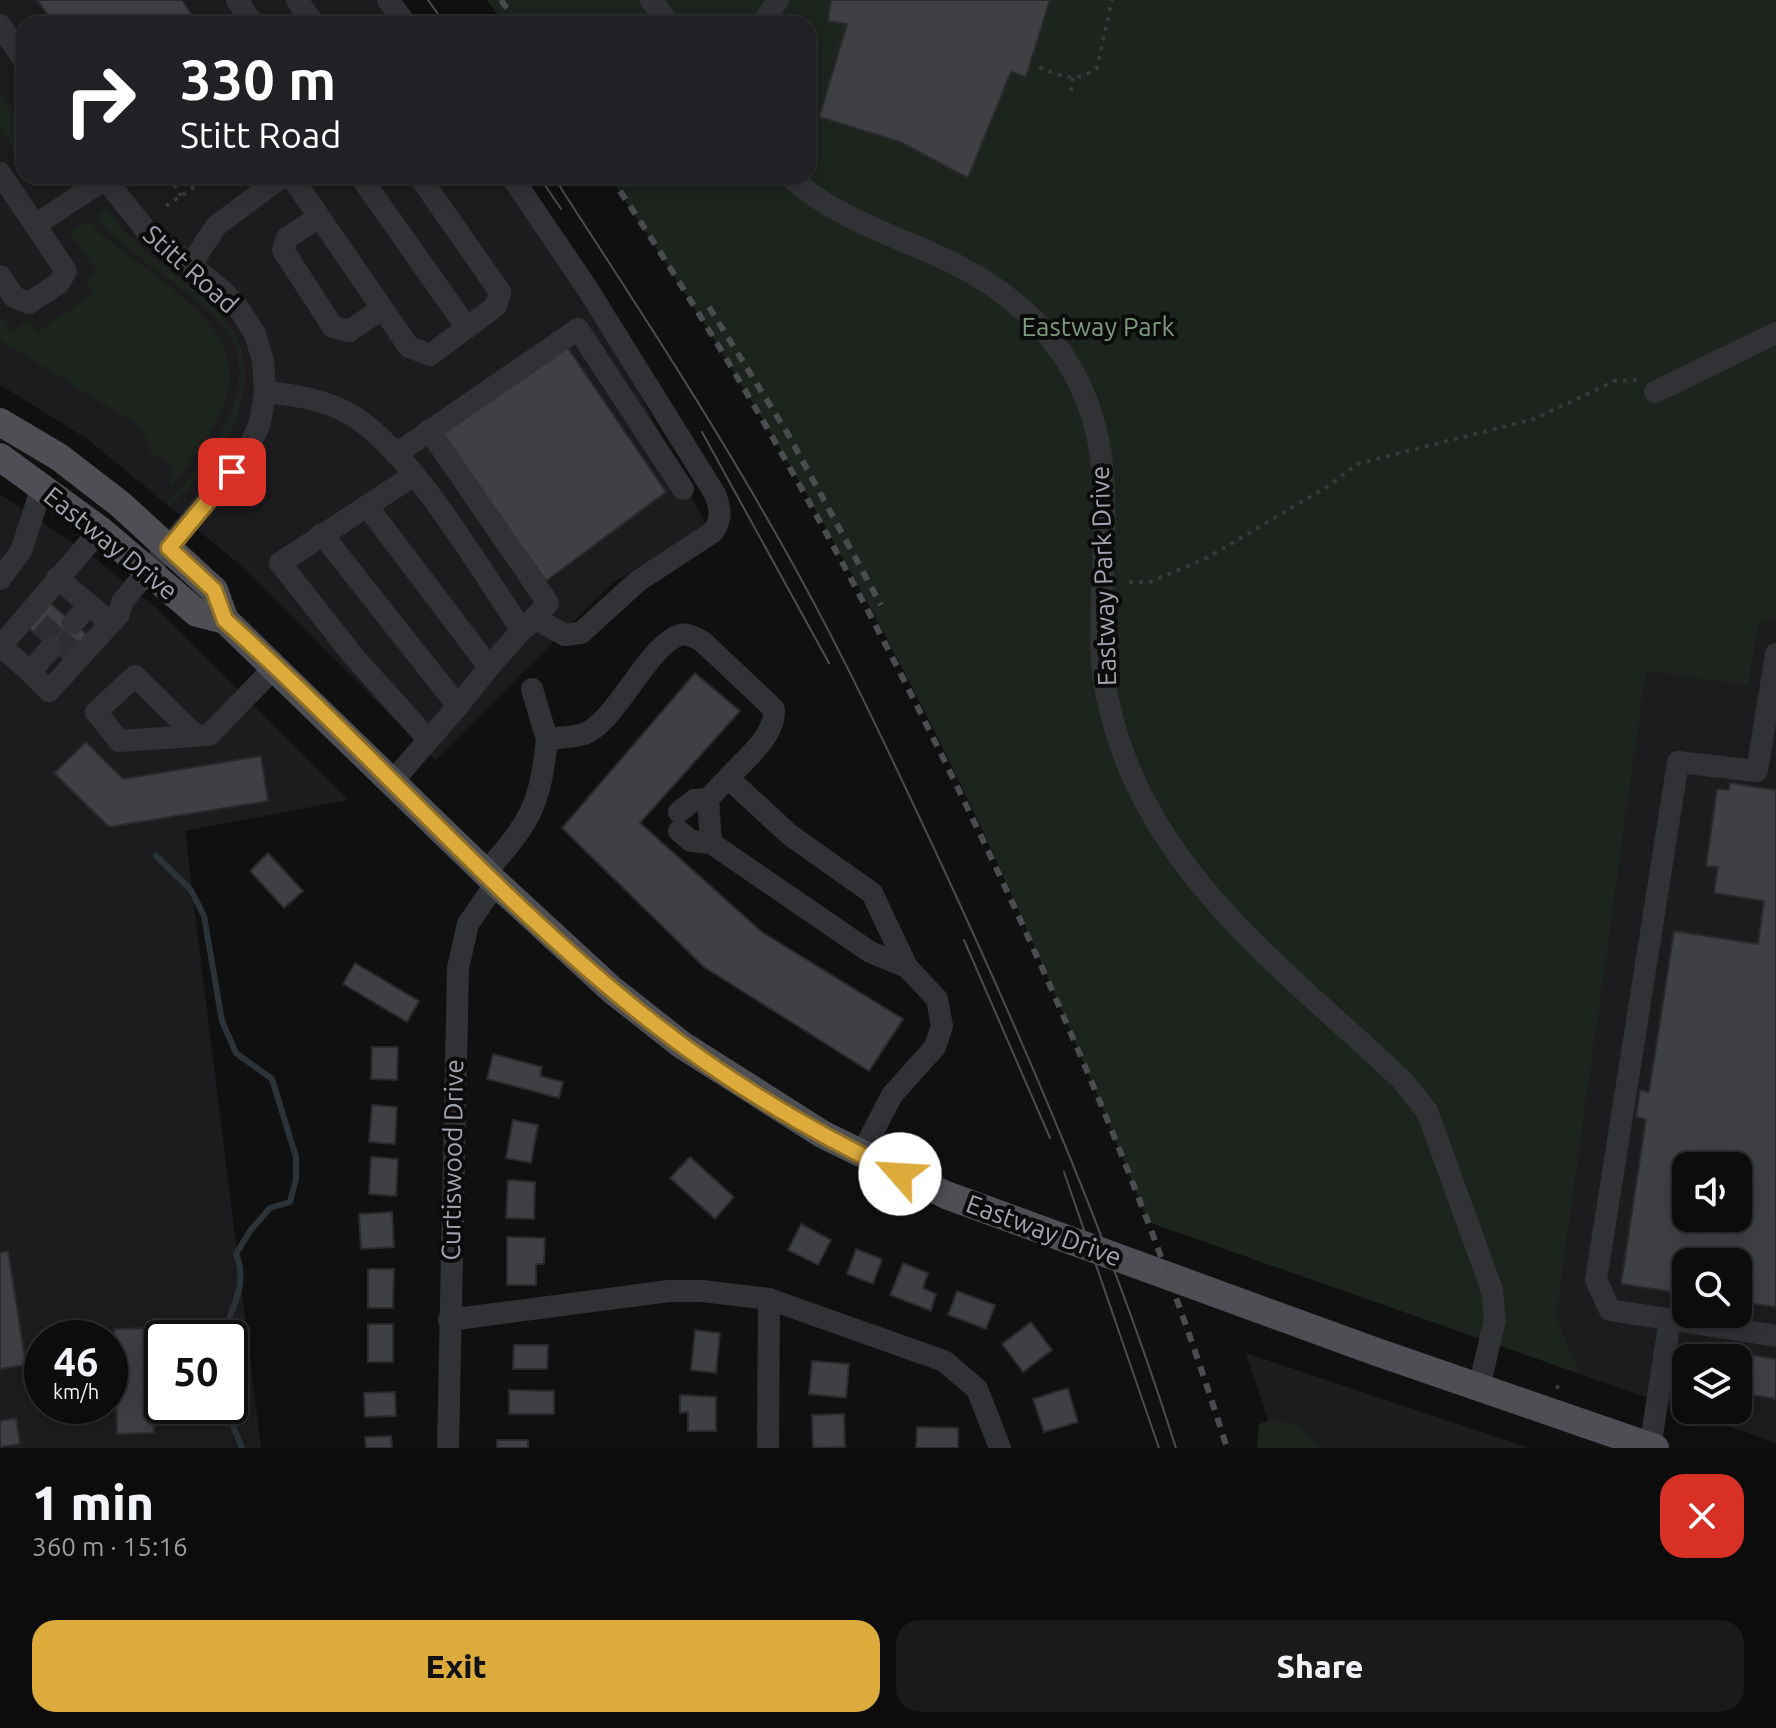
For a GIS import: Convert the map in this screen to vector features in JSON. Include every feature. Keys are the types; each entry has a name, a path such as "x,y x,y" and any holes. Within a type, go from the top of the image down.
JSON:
{"main road":[{"name":"Eastway Drive","path":"0,422 59,457 169,548 214,590 225,620 491,878 600,980 682,1045 742,1087 861,1155 946,1195 1652,1447"},
{"name":"Eastway Drive","path":"0,458 100,530 197,613 225,620"}],"street":[{"path":"0,25 16,48"},
{"path":"0,173 66,271 59,283 29,303 14,297 0,276"},
{"path":"35,225 94,184"},
{"name":"Stitt Road","path":"94,609 122,602 245,456 260,423 265,392 263,361 255,334 223,291 136,220 109,184"},
{"path":"190,266 216,226 272,184"},
{"path":"296,184 409,347 430,355 496,306 500,292 425,184"},
{"path":"366,184 467,328"},
{"path":"265,392 308,399 347,413 372,430 414,475 528,624 565,635 581,633 638,581 713,532 719,523 721,509 715,494 587,288 516,184"},
{"name":"Eastway Park Drive","path":"800,184 826,203 993,286 1034,317 1063,356 1083,394 1102,466 1102,666 1106,698 1128,767 1173,852 1209,896 1402,1080 1427,1111 1492,1290 1495,1320 1479,1387"},
{"path":"319,217 287,238 283,250 333,327 349,331 382,309"},
{"path":"396,454 578,329 683,489"},
{"path":"1655,392 1776,333"},
{"path":"392,782 427,738 548,603 429,430"},
{"path":"414,475 280,563 355,658 427,738"},
{"path":"0,579 21,551 42,487"},
{"path":"367,506 489,667"},
{"path":"94,609 49,691 1,646 100,530"},
{"path":"322,534 458,706"},
{"path":"57,578 94,609"},
{"path":"72,622 94,609"},
{"path":"532,689 547,739 589,732 612,710 662,647 679,636 689,635 703,642 774,709 775,721 770,731 728,778 708,799 694,800 679,822 691,841 711,843 870,952 907,967"},
{"path":"29,671 50,647"},
{"path":"1776,654 1757,771 1678,762 1596,1280 1603,1301 1610,1310 1776,1336"},
{"path":"196,736 209,735 275,667"},
{"name":"Curtiswood Drive","path":"448,1448 458,968 468,924 491,878 534,810 542,786 547,739"},
{"path":"728,778 790,835 872,893 907,967 937,999 942,1026 935,1047 892,1095 861,1155"},
{"path":"708,799 711,843"},
{"path":"449,1320 669,1291 702,1291 769,1299 944,1361 977,1389 1000,1448"},
{"path":"768,1448 769,1299"},
{"path":"1652,1447 1670,1319"}],"path":[{"path":"1039,67 1058,78 1073,78 1097,68 1112,0"},
{"path":"1071,91 1073,78"},
{"path":"174,184 181,196"},
{"path":"166,206 197,184"},
{"path":"1129,582 1150,582 1207,558 1330,485 1357,464 1534,419 1615,381 1643,380 1655,392"},
{"path":"1557,1389 1560,1379"}],"shaded area":[{"path":"0,0 381,0 392,16 16,16 16,184 510,184 603,321 707,527 612,583 435,760 239,564 86,438 0,385"},
{"path":"1776,360 1776,1443 1722,1424 1752,1424 1752,1344 1672,1344 1672,1406 1580,1374 1266,605"},
{"path":"0,494 92,556 154,606 348,800 185,831 245,1320 144,1320 144,1424 248,1424 248,1342 261,1448 0,1448"},
{"path":"1246,1353 1529,1448 1277,1448"}],"green space":[{"name":"Eastway Park","path":"487,0 1776,0 1776,618 1758,624 1748,685 1646,671 1557,1309 1554,1310 1580,1374 1148,1222 1008,885 902,667 762,418 614,184 816,184 816,16 498,16"},
{"path":"0,91 16,114 16,153 0,130"},
{"path":"107,209 134,241 219,312 234,333 243,356 245,382 238,413 226,440 191,487 169,506 167,504 217,438 230,413 238,387 238,362 230,337 211,313 101,224 96,216"},
{"path":"89,220 97,231 172,288 200,314 220,340 230,368 226,400 207,439 172,485 169,482 175,468 161,456 152,456 147,438 133,422 0,340 0,315 12,332 28,320 37,332 94,293 85,280 97,271 70,233"},
{"path":"1274,1420 1293,1423 1323,1448 1257,1448 1259,1424"}],"building":[{"path":"37,0 182,0 193,16 48,16"},
{"path":"831,0 1050,0 1026,77 1011,72 968,178 900,142 819,117 847,24 828,21"},
{"path":"565,344 666,492 546,581 442,435"},
{"path":"46,600 88,635 66,661 25,625"},
{"path":"695,673 740,711 640,823 762,932 903,1019 869,1071 704,967 562,828"},
{"path":"86,742 123,779 261,756 268,801 109,827 54,773"},
{"path":"1730,783 1776,790 1776,1307 1752,1304 1752,1248 1672,1248 1672,1292 1621,1284 1646,1119 1636,1117 1640,1090 1649,1092 1674,931 1758,944 1764,901 1714,893 1718,867 1706,866 1717,789 1729,790"},
{"path":"268,853 303,891 284,908 250,871"},
{"path":"355,963 419,1001 407,1022 343,984"},
{"path":"372,1047 398,1047 397,1080 371,1079"},
{"path":"493,1054 542,1067 540,1076 563,1082 559,1098 487,1079"},
{"path":"372,1105 397,1107 395,1144 369,1142"},
{"path":"513,1120 538,1125 531,1163 506,1158"},
{"path":"371,1157 398,1159 396,1196 369,1194"},
{"path":"690,1157 734,1197 715,1219 670,1178"},
{"path":"508,1180 535,1182 534,1219 506,1218"},
{"path":"392,1212 394,1247 361,1249 359,1214"},
{"path":"801,1224 831,1240 818,1265 788,1250"},
{"path":"507,1237 545,1238 544,1264 536,1264 536,1285 507,1285"},
{"path":"856,1249 882,1259 873,1284 847,1274"},
{"path":"8,1251 24,1365 0,1369 0,1253"},
{"path":"903,1263 928,1273 923,1288 936,1294 931,1311 890,1295"},
{"path":"368,1269 394,1269 393,1308 368,1308"},
{"path":"957,1291 995,1305 986,1329 948,1315"},
{"path":"1031,1322 1052,1350 1023,1372 1002,1344"},
{"path":"368,1324 393,1324 393,1362 368,1362"},
{"path":"144,1328 144,1424 154,1424 154,1433 117,1434 117,1424 128,1424 128,1329"},
{"path":"695,1330 720,1333 716,1373 691,1370"},
{"path":"514,1345 548,1345 547,1369 513,1369"},
{"path":"1752,1355 1776,1359 1776,1399 1752,1395"},
{"path":"812,1361 849,1364 846,1398 809,1394"},
{"path":"1068,1388 1078,1422 1044,1432 1033,1399"},
{"path":"509,1390 554,1391 554,1414 509,1414"},
{"path":"395,1392 396,1416 365,1417 364,1393"},
{"path":"680,1395 716,1397 716,1431 688,1431 688,1412 680,1413"},
{"path":"844,1414 845,1447 813,1448 812,1415"},
{"path":"16,1418 20,1444 0,1447 0,1421"},
{"path":"917,1427 958,1428 958,1448 916,1448"},
{"path":"391,1436 392,1448 366,1448 365,1437"},
{"path":"497,1440 528,1440 528,1448 497,1448"}],"waterway":[{"path":"156,856 191,890 204,916 222,1021 236,1053 272,1079 296,1157 296,1179 290,1202 270,1208 250,1231 236,1254 240,1265 240,1286 229,1320"},
{"path":"232,1424 242,1448"}],"tunnel":[{"path":"41,639 63,614"},
{"path":"59,654 80,628"}],"tram line":[{"path":"428,0 439,16"},
{"path":"544,184 561,209"},
{"path":"558,184 746,482 796,569 862,698 945,872 1070,1156 1126,1301 1176,1448"},
{"path":"702,432 829,663"},
{"path":"964,940 1050,1138"},
{"path":"1064,1172 1159,1448"}],"railway":[{"path":"501,0 512,16"},
{"path":"615,184 703,320 790,467 949,770 1028,936 1101,1104 1168,1274 1227,1448"},
{"path":"709,307 788,434 881,605"}],"route":[{"path":"232,472 169,548 214,590 225,620 496,883 647,1019 742,1087 822,1134 900,1174"}]}
